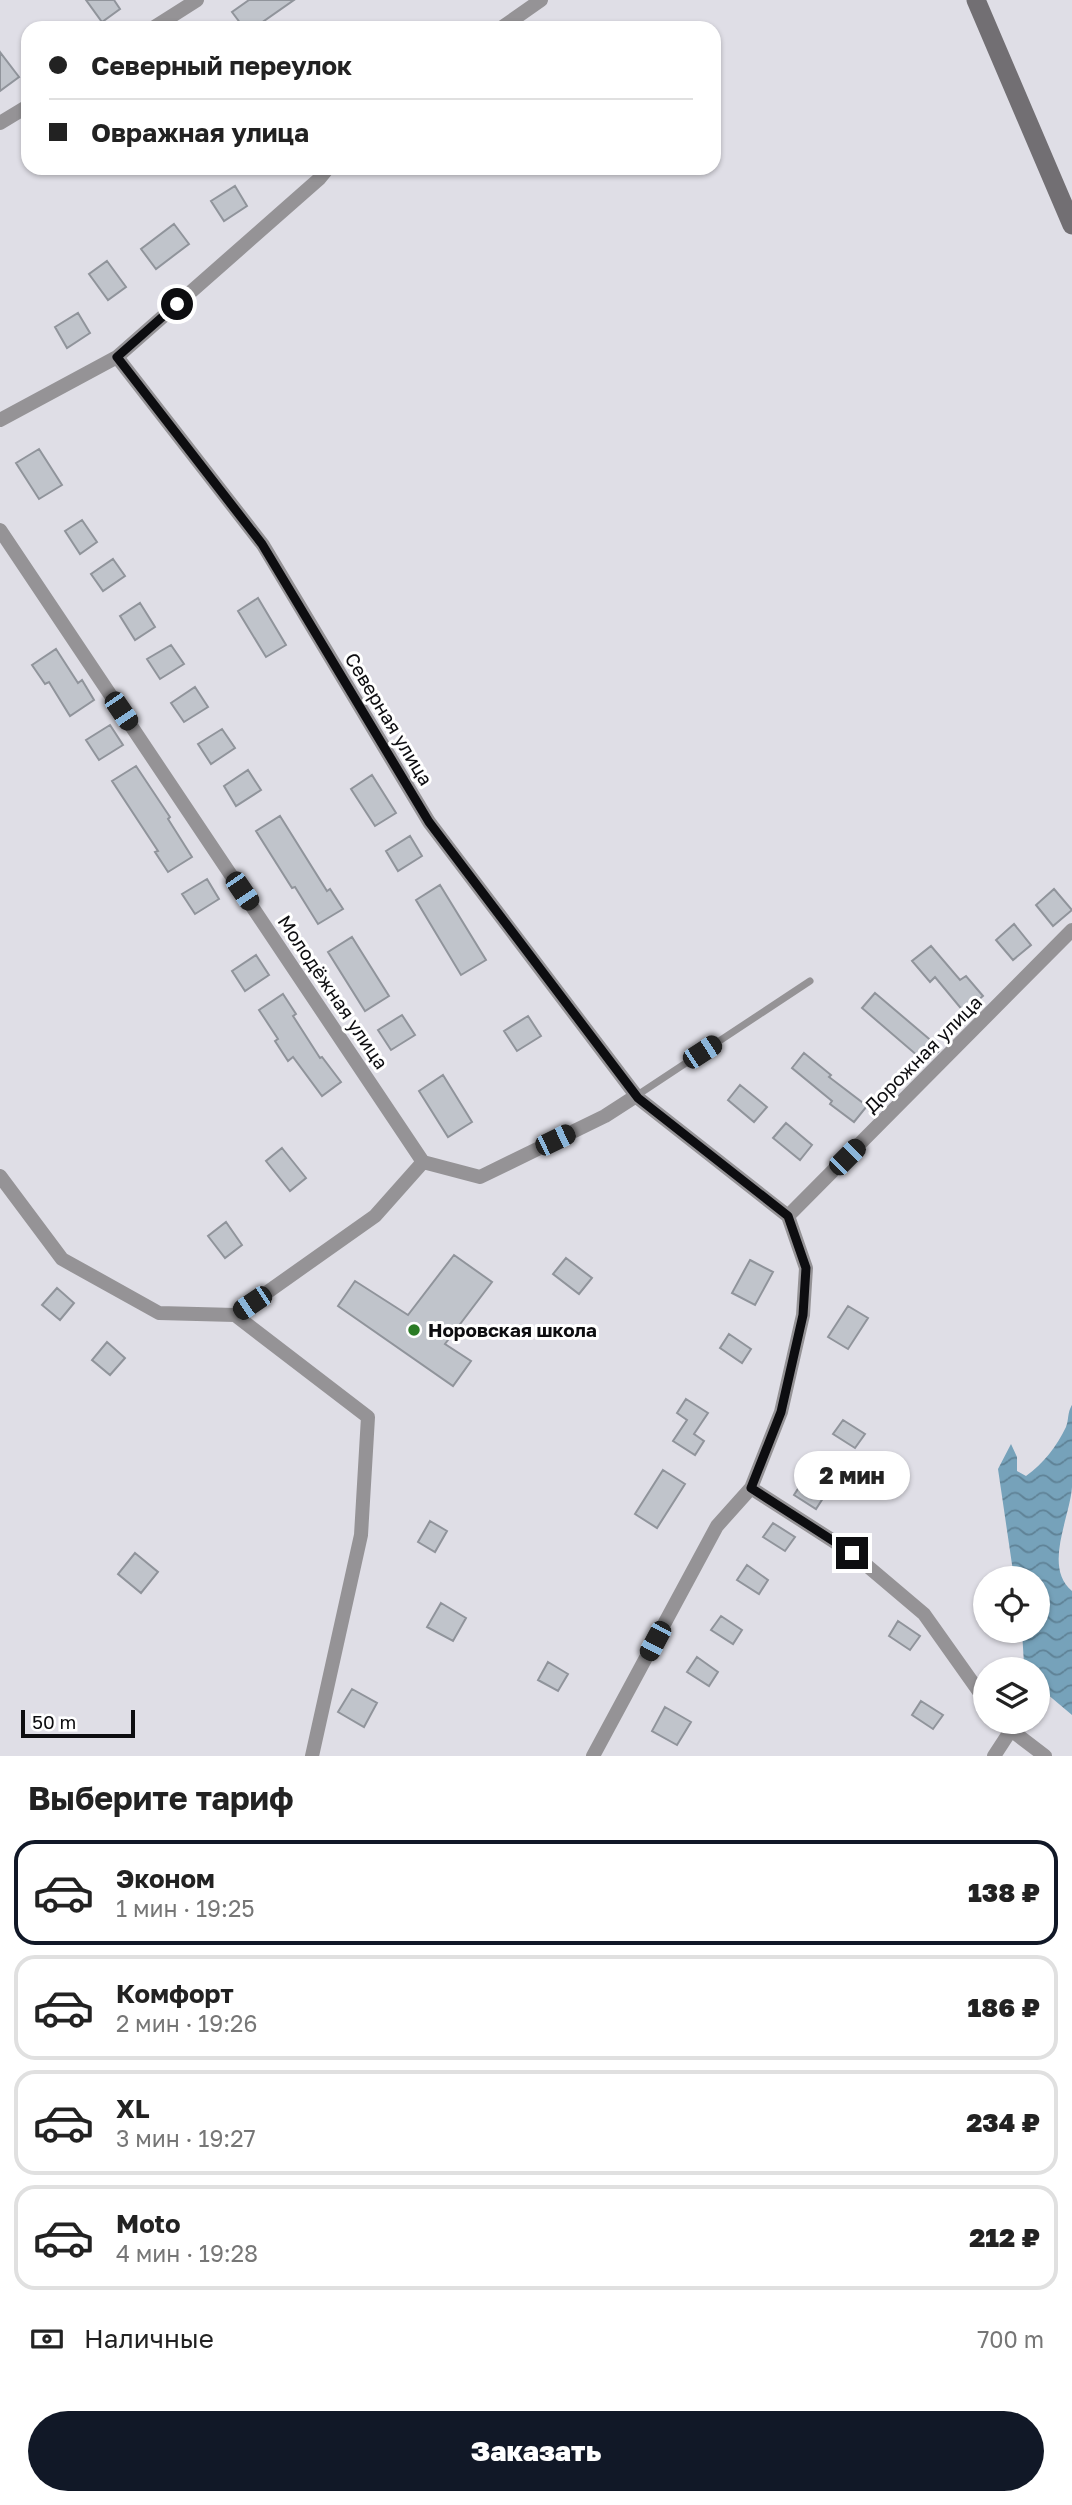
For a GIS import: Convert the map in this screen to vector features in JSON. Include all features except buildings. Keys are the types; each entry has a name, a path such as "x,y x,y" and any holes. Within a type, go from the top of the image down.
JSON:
{"main road":[{"path":"975,0 1072,225"}],"street":[{"path":"163,21 197,0"},
{"path":"511,21 541,0"},
{"path":"0,123 21,110"},
{"path":"0,420 117,357 322,175"},
{"name":"Северная улица","path":"117,357 262,544 429,822 636,1096"},
{"name":"Молодёжная улица","path":"0,530 423,1162"},
{"name":"Дорожная улица","path":"788,1216 1072,930"},
{"path":"235,1315 375,1216 423,1162 480,1177 605,1116 636,1096 788,1216 806,1268 803,1315 781,1412 751,1488 716,1526 593,1756"},
{"path":"0,1176 62,1259 159,1313 235,1315 368,1417 361,1535 312,1756"},
{"path":"751,1488 852,1553 924,1614 973,1683"},
{"path":"994,1756 1004,1734"},
{"path":"1018,1734 1045,1756"}],"lane":[{"path":"636,1096 810,981"}],"water":[{"path":"1072,1405 1072,1487 1060,1542 1059,1569 1072,1591 1072,1715 1050,1696 1050,1657 1024,1657 1023,1643 1050,1643 1050,1566 1012,1566 998,1469 1011,1444 1017,1457 1017,1471 1026,1476 1044,1460 1058,1441 1066,1427"}],"place":[{"name":"Норовская школа","path":"414,1330"}],"route":[{"path":"177,304 117,357 262,544 429,822 638,1098 788,1216 806,1268 803,1315 781,1412 751,1488 852,1553"}]}
